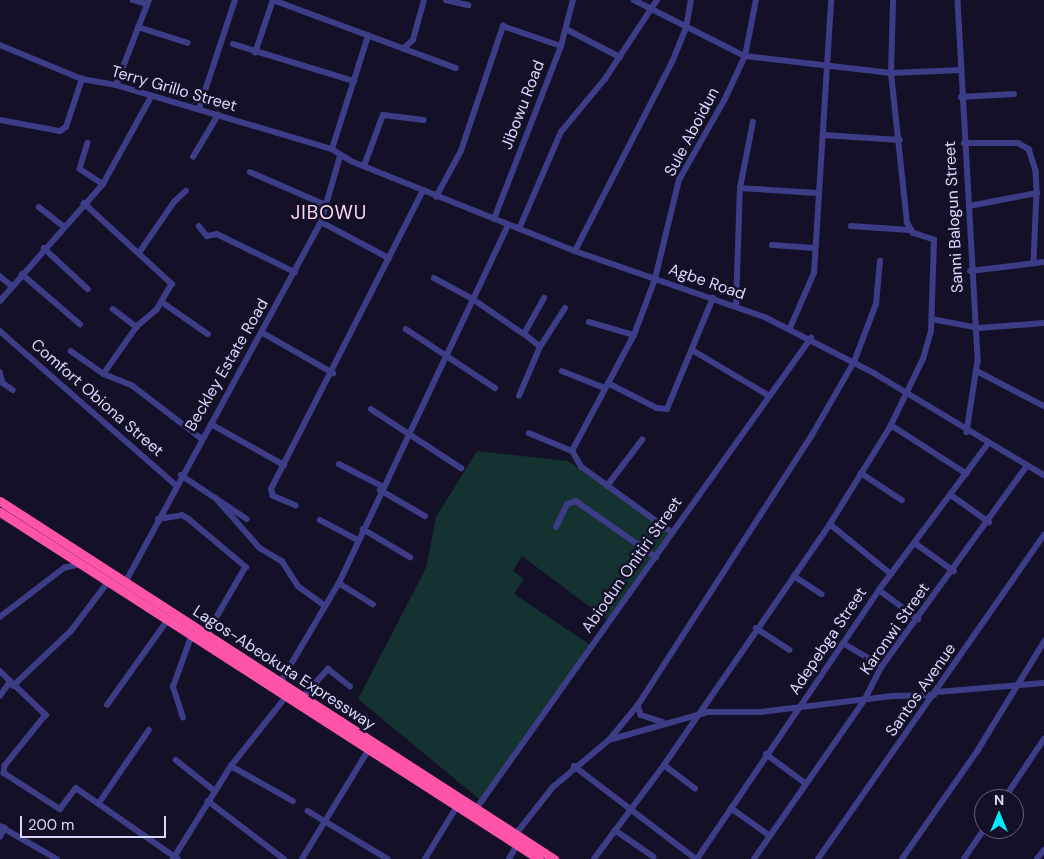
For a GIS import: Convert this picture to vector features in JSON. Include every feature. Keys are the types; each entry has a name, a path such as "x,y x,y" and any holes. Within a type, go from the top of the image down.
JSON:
{"highway":[{"name":"Lagos-Abeokuta Expressway","path":"0,500 84,561 108,582 285,698 538,859"},
{"name":"Lagos-Abeokuta Expressway","path":"2,517 126,583 205,636 554,859"}],"street":[{"path":"116,85 148,2 133,0"},
{"path":"199,109 235,0"},
{"path":"255,53 273,0 456,68"},
{"path":"403,48 413,40 424,0"},
{"path":"446,0 468,6"},
{"name":"Jibowu Road","path":"494,219 561,46 573,0"},
{"path":"634,0 686,28 745,56 890,73 960,70"},
{"path":"519,229 561,132 620,57 653,9 657,0"},
{"path":"575,251 686,28 691,0"},
{"name":"Sule Aboidun","path":"572,451 634,335 656,279 679,180 745,56 756,0"},
{"path":"790,328 813,278 817,193 831,0"},
{"path":"893,0 890,73 910,230"},
{"name":"Sanni Balogun Street","path":"958,0 960,70 969,206 970,271 977,371 966,432"},
{"path":"436,197 461,151 503,26 561,46"},
{"path":"138,27 188,43"},
{"path":"566,29 620,57"},
{"path":"332,149 368,36"},
{"path":"233,44 255,53 354,81"},
{"name":"Terry Grillo Street","path":"0,46 82,79 116,85 151,97 199,109 332,149 340,156"},
{"path":"0,120 60,131 66,127 82,79"},
{"path":"962,97 1014,94"},
{"path":"0,301 63,226 103,184 151,97"},
{"path":"193,157 218,115"},
{"path":"364,166 383,115 424,120"},
{"path":"736,306 740,188 753,122"},
{"path":"822,135 900,140"},
{"path":"964,142 1018,143 1029,149 1036,171 1038,193 1034,262"},
{"path":"88,143 80,169 103,184"},
{"name":"Agbe Road","path":"340,156 436,197 575,251 736,306 790,328 854,362 966,432 1044,475"},
{"name":"Beckley Estate Road","path":"126,583 176,484 263,333 321,222 340,156"},
{"path":"1036,171 1044,171"},
{"path":"250,172 326,205"},
{"path":"740,188 817,193"},
{"path":"139,253 186,191"},
{"path":"296,506 270,493 333,374 423,191"},
{"path":"969,206 1038,193"},
{"path":"84,203 172,284 162,302 137,327 104,374"},
{"path":"38,207 63,226"},
{"path":"321,222 389,258"},
{"path":"280,683 339,583 381,488 508,224"},
{"path":"199,226 208,236 217,234 295,272"},
{"path":"594,859 630,808 664,765 756,628 830,524 891,425 907,395 929,341 932,318 934,240 910,230 850,226"},
{"path":"772,245 815,248"},
{"path":"44,248 88,289"},
{"path":"516,834 574,766 609,740 638,706 812,435 854,362 876,304 880,261"},
{"path":"970,271 1044,262"},
{"path":"22,274 80,324"},
{"path":"0,276 12,286"},
{"path":"434,278 473,299 540,347"},
{"path":"524,334 544,298"},
{"path":"562,372 606,386 658,408 667,409 694,352 713,298"},
{"path":"162,302 208,334"},
{"path":"519,396 540,347 565,308"},
{"path":"113,309 137,327"},
{"path":"932,318 974,328 1044,323"},
{"path":"589,322 634,335"},
{"path":"406,329 495,388"},
{"name":"Comfort Obiona Street","path":"0,330 176,484"},
{"path":"263,333 333,374"},
{"name":"Abiodun Onitiri Street","path":"476,809 656,557 768,395 811,338"},
{"path":"71,351 104,374 127,382 202,439"},
{"path":"694,352 768,395"},
{"path":"977,371 1044,406"},
{"path":"0,372 3,383 13,390"},
{"path":"371,409 461,468"},
{"path":"211,424 284,465"},
{"path":"891,425 967,474"},
{"path":"529,432 572,451 576,462 672,533"},
{"path":"608,486 642,440"},
{"name":"Adepebga Street","path":"696,859 879,590 988,444"},
{"path":"339,464 425,516"},
{"name":"Karonwi Street","path":"754,859 865,699 882,666 954,571 1027,466"},
{"path":"861,473 902,500"},
{"path":"181,475 247,519"},
{"path":"951,495 989,522"},
{"path":"216,498 260,548 282,561 298,586 326,606"},
{"path":"556,526 567,504 576,501 656,557"},
{"path":"158,519 176,519 182,515 190,519 246,567 205,636"},
{"path":"320,520 358,540"},
{"path":"830,524 891,574"},
{"path":"362,529 410,557"},
{"name":"Santos Avenue","path":"818,859 936,694 1044,535"},
{"path":"915,543 954,571"},
{"path":"0,617 64,568 84,561"},
{"path":"794,576 822,594"},
{"path":"0,696 71,631 108,582"},
{"path":"339,583 373,604"},
{"path":"879,590 918,619"},
{"path":"107,706 168,621"},
{"path":"756,628 790,650"},
{"path":"183,718 173,687 191,637"},
{"path":"902,859 1020,685 1044,642"},
{"path":"843,643 882,666"},
{"path":"302,698 328,669 350,686"},
{"path":"0,671 11,684 46,716 5,766 4,773 60,809 76,788 175,858 231,766 285,698"},
{"path":"609,740 663,722 698,714 761,712 865,699 1044,683"},
{"path":"638,706 641,716 663,722"},
{"path":"99,803 149,730"},
{"path":"1011,789 1044,739"},
{"path":"302,859 368,751"},
{"path":"766,754 805,784"},
{"path":"176,760 215,791"},
{"path":"664,765 695,788"},
{"path":"231,766 293,802"},
{"path":"574,766 696,859"},
{"path":"208,801 284,859"},
{"path":"425,859 456,808"},
{"path":"731,808 769,835"},
{"path":"308,811 388,859"},
{"path":"0,837 2,827 57,859"},
{"path":"615,830 654,857"},
{"path":"964,859 977,839"},
{"path":"509,859 517,845"},
{"path":"1038,859 1044,850"}],"green space":[{"path":"477,451 568,461 670,532 609,621 522,556 513,571 524,579 514,594 592,646 484,803 358,699 426,568 436,517"}],"district":[{"name":"JIBOWU","path":"329,213"}]}
